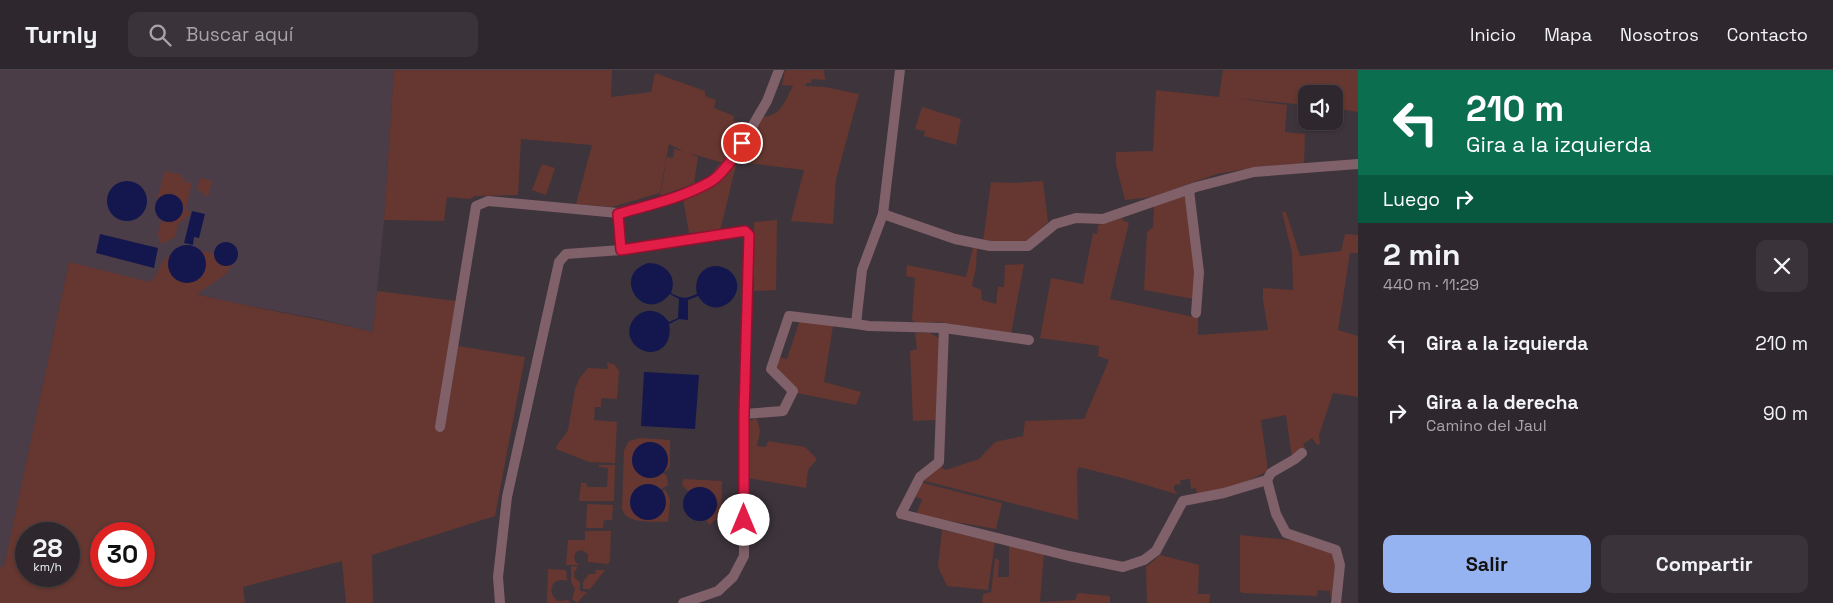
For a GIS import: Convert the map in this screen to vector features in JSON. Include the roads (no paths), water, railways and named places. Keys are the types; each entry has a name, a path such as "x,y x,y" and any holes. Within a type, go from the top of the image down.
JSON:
{"street":[{"path":"440,427 476,206 488,201 618,214 668,200 712,182 735,156 767,101 779,70"},
{"path":"856,324 862,270 883,214 900,70"},
{"path":"883,214 955,240 990,246 1028,246 1055,224 1076,218 1103,219 1189,190 1254,172 1358,164"},
{"path":"1189,190 1199,272 1196,313"},
{"path":"618,214 621,250"},
{"path":"500,603 498,577 507,497 559,262 566,254 621,250 745,231 749,235 744,414 744,556 733,577 718,591 683,603"},
{"path":"744,414 783,411 792,391 771,369 789,316 869,326 944,328 1029,340"},
{"path":"944,328 939,462 920,477 901,514 1069,556 1123,567 1144,560 1156,552 1182,501 1224,493 1267,480"},
{"path":"1302,453 1295,459 1270,472 1267,480 1276,514 1286,533 1336,550 1340,565 1336,603"}]}
